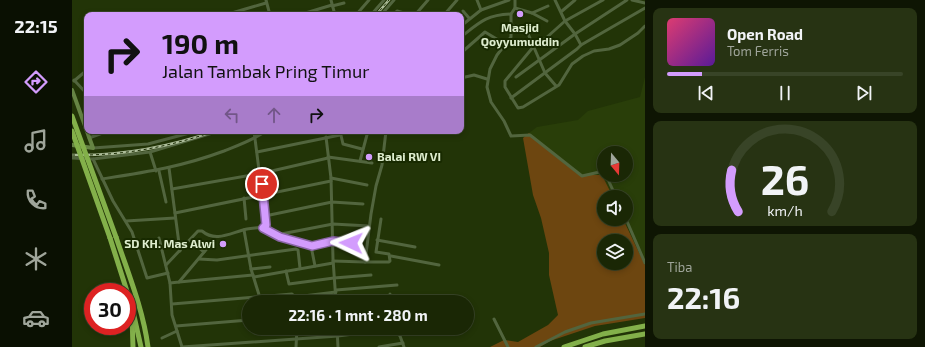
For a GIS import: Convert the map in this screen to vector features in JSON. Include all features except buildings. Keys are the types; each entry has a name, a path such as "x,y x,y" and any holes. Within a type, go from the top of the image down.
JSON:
{"highway":[{"path":"72,116 116,237 146,332 149,347"},
{"path":"72,131 125,283"},
{"path":"136,324 141,347"},
{"path":"564,347 604,334 645,326"},
{"path":"586,347 605,341 645,334"},
{"path":"133,335 133,347"}],"main road":[{"path":"72,90 84,124"},
{"path":"72,145 93,148 88,134"}],"street":[{"path":"234,12 271,0"},
{"path":"331,0 334,12"},
{"path":"359,12 369,0"},
{"path":"374,12 384,0"},
{"path":"383,12 394,0"},
{"path":"418,12 428,0"},
{"path":"447,12 457,0"},
{"path":"477,0 481,10"},
{"path":"464,23 469,18 496,1 509,0"},
{"path":"514,0 515,8 511,14 511,37 490,69 488,79 489,97 511,136 530,135 582,176 597,173"},
{"path":"555,0 562,10 565,21 581,45"},
{"path":"562,10 576,0"},
{"path":"603,0 565,21 546,38 534,46 505,81 504,86 518,108 522,108 560,83 572,64 583,56 594,51 609,49 620,45 638,33 645,26"},
{"path":"516,77 575,34 627,0"},
{"path":"632,0 645,3"},
{"path":"266,2 269,12"},
{"path":"310,12 344,3"},
{"path":"389,6 394,12"},
{"path":"532,13 548,6"},
{"path":"515,8 532,13 547,21"},
{"path":"511,98 581,45 645,8"},
{"path":"464,12 469,18"},
{"path":"464,34 481,20 497,15 511,14"},
{"path":"511,25 524,28 534,46 545,73 556,86"},
{"path":"464,50 485,32 505,44"},
{"path":"83,73 73,81 84,91"},
{"path":"464,77 474,74 488,79"},
{"path":"89,138 100,134"},
{"path":"93,148 148,144 186,134"},
{"path":"72,158 94,159 106,156 150,152 209,134"},
{"path":"254,134 266,225 263,228"},
{"path":"102,179 158,171 197,161 255,138 261,134"},
{"path":"257,152 336,134"},
{"path":"340,134 344,144 362,149"},
{"path":"360,161 367,134"},
{"path":"365,262 369,226 375,191 382,165 386,134"},
{"path":"326,137 331,179 333,262 336,295"},
{"path":"150,152 158,171 166,202"},
{"path":"172,189 260,173 328,158 372,163"},
{"path":"94,159 113,201 126,221 135,240 147,278 168,273"},
{"path":"169,168 180,251"},
{"path":"175,214 331,179 367,185"},
{"path":"244,198 246,219"},
{"path":"265,216 332,202 363,204"},
{"path":"126,221 175,218"},
{"path":"380,219 377,253 389,254 391,256 439,265"},
{"path":"276,235 333,224 369,226"},
{"path":"629,226 645,263"},
{"path":"166,265 200,231 215,237 244,230 263,228 276,235 312,246 333,241 351,243"},
{"path":"244,230 251,269 259,295"},
{"path":"159,238 170,283 172,313 182,347 346,335"},
{"path":"190,240 204,252"},
{"path":"378,240 415,247"},
{"path":"179,282 210,246"},
{"path":"312,246 315,266"},
{"path":"199,259 217,260 297,249 300,268"},
{"path":"170,283 253,276 333,262 389,262 391,256"},
{"path":"251,269 270,267"},
{"path":"286,271 289,284 371,275"},
{"path":"309,295 397,285"},
{"path":"172,304 242,299"},
{"path":"536,347 565,332 591,323 645,314"},
{"path":"494,319 508,347"},
{"path":"176,326 242,321"},
{"path":"162,338 177,331"},
{"path":"296,347 298,335"},
{"path":"379,347 404,345 399,335"},
{"path":"338,336 338,347"}],"shaded area":[{"path":"645,77 645,265 633,240 633,234 630,234 626,226 633,226 633,190 610,190 606,182 633,182 633,146 597,146 597,175 579,175 529,133 537,127 578,120 588,111 640,97"},
{"path":"529,133 579,175 597,175 597,182 606,182 610,190 597,190 597,226 626,226 630,234 597,234 597,270 633,270 633,240 645,265 645,318 595,326 550,341 540,347 490,347 504,340 518,342 548,325 558,315 549,275 549,253 541,218 533,195 523,138"}],"railway":[{"path":"379,12 389,0"},
{"path":"72,155 127,152 163,146 206,134"}],"place":[{"name":"Masjid Qoyyumuddin","path":"520,14"},
{"name":"Balai RW VI","path":"369,157"},
{"name":"SD KH. Mas Alwi","path":"223,244"}],"route":[{"path":"262,184 266,225 263,228 280,237 312,246 333,241 351,243"}]}
